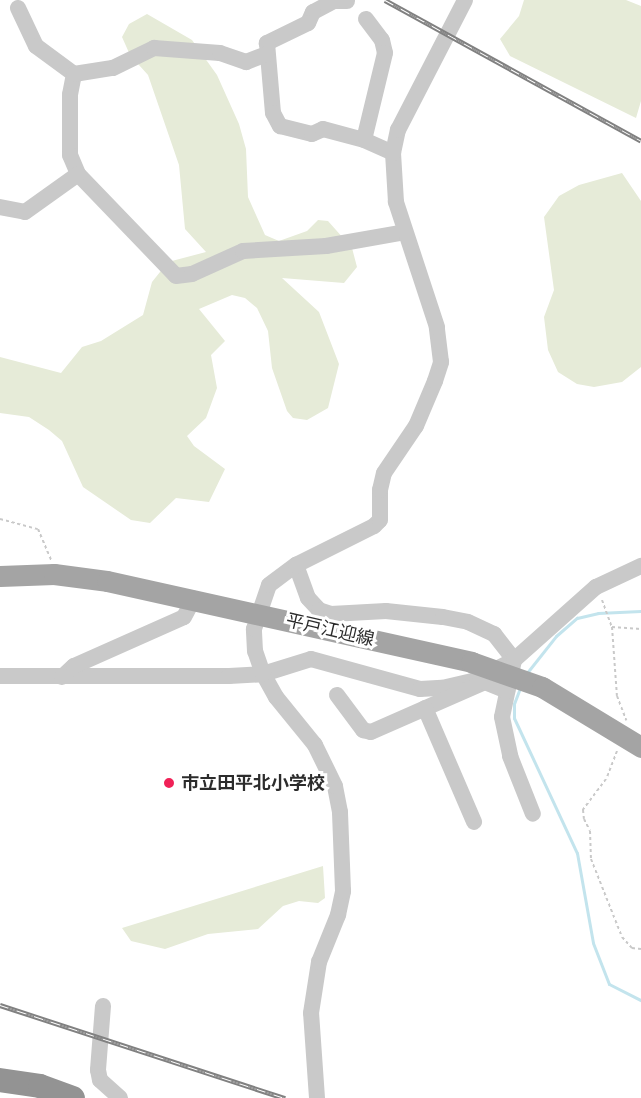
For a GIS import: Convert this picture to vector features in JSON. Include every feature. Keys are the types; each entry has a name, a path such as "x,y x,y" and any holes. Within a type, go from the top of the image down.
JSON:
{"highway":[{"path":"0,1080 40,1086 73,1098"}],"main road":[{"name":"平戸江迎線","path":"0,576 54,574 194,598 471,662 542,687 641,747"}],"street":[{"path":"317,1098 310,1013 319,962 338,915 343,891 340,812 335,786 315,745 276,697 263,674 255,651 257,613 269,585 296,565 374,526 380,520 380,490 384,473 416,426 435,381 441,362 437,327 405,232 392,179 393,153 398,130 465,0"},
{"path":"347,1 334,1 313,12 308,23 267,43 273,113 280,126 312,134 323,129 364,140 393,153"},
{"path":"18,8 36,46 74,74 113,68 153,48 220,53 246,62 267,54"},
{"path":"364,140 385,53 382,40 366,19"},
{"path":"74,74 70,95 70,155 78,174 176,276 192,274 243,251 326,246 405,232"},
{"path":"0,207 25,212 78,174"},
{"path":"296,565 308,598 319,610 331,614 386,611 468,621 494,634 514,660"},
{"path":"0,676 263,674 311,658 420,688 442,688 473,681 514,660 596,587 641,566"},
{"path":"62,676 74,666 184,617 194,598"},
{"path":"514,660 502,717 510,756 533,814"},
{"path":"337,695 363,730 371,732 485,682 507,691"},
{"path":"425,708 474,822"},
{"path":"102,1015 98,1043 100,1080 120,1098"}],"path":[{"path":"0,519 38,529 54,574"},
{"path":"596,587 612,627 617,696 626,719 623,735 606,779 583,810 591,859 622,937 632,948 641,949"},
{"path":"612,627 641,630"}],"green space":[{"path":"524,0 626,0 641,6 641,101 636,118 510,56 500,39 519,16"},
{"path":"147,14 192,40 217,75 239,124 246,149 248,197 265,235 279,241 307,231 318,220 328,221 352,248 357,267 344,283 282,278 319,312 339,364 328,408 307,420 293,418 287,411 272,368 268,331 257,308 245,298 232,295 199,309 225,341 211,355 217,388 206,418 187,436 194,446 225,469 209,502 176,498 150,523 131,520 83,487 62,441 49,430 29,417 0,413 0,357 61,373 82,347 101,341 143,315 152,282 168,262 206,252 185,229 179,165 148,75 130,55 122,37 129,24"},
{"path":"622,173 641,201 641,367 622,382 594,387 577,384 558,372 548,350 544,317 554,290 544,217 559,196 579,185"},
{"path":"323,866 325,898 318,903 299,901 283,906 258,929 208,934 165,949 131,941 122,928"}],"waterway":[{"path":"526,674 556,636 577,618 598,613 641,611"},
{"path":"520,688 514,704 514,718 577,853 593,943 609,984 641,1000"}],"railway":[{"path":"385,0 641,141"},
{"path":"0,1005 285,1098"}],"place":[{"name":"市立田平北小学校","path":"169,783"}]}
